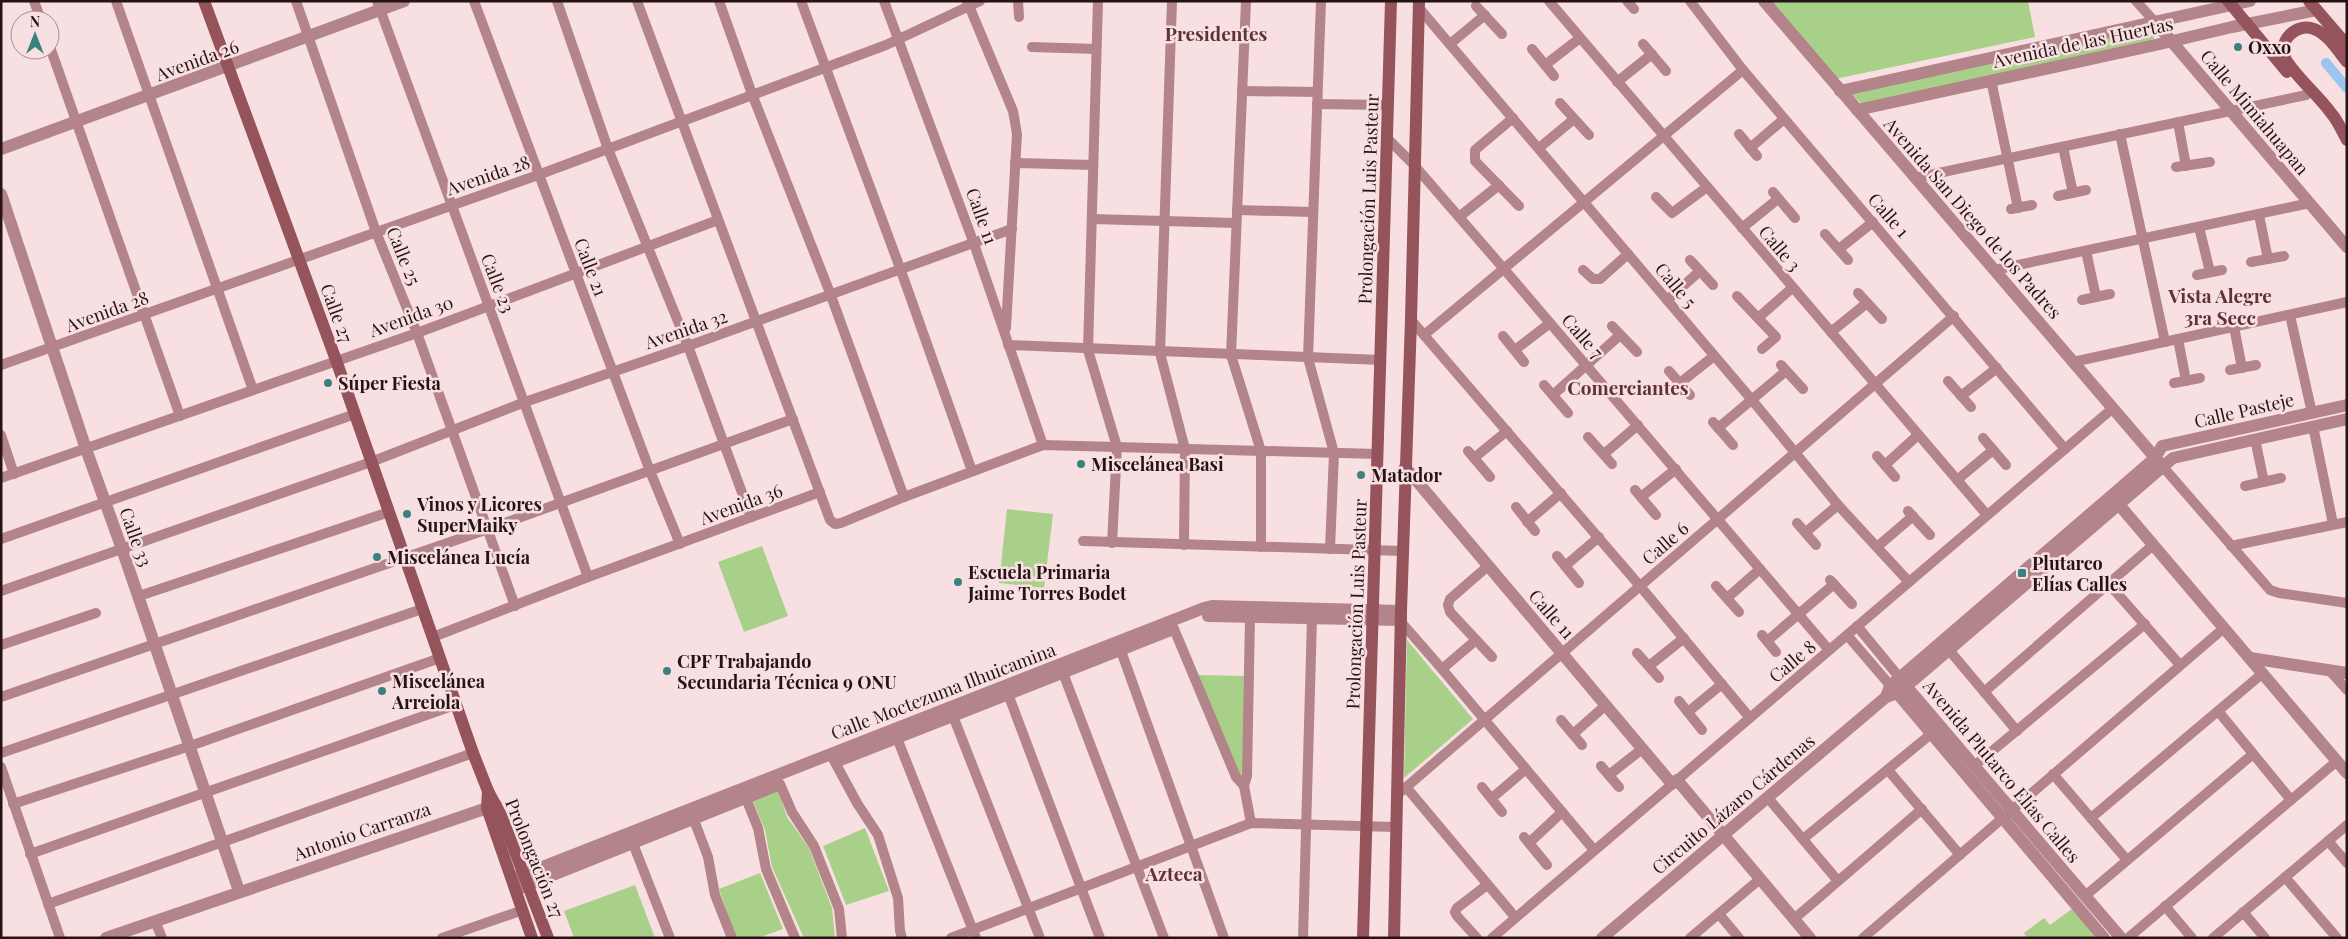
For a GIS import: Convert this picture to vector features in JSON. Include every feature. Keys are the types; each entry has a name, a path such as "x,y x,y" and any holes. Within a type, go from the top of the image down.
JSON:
{"main road":[{"name":"Calle 27","path":"204,1 336,360 433,637"},
{"name":"Prolongación Luis Pasteur","path":"1363,938 1391,1"},
{"path":"2230,3 2347,142"},
{"path":"1394,938 1396,827 1401,791 1401,618 1405,467 1412,320 1419,4"},
{"path":"2314,6 2347,45"},
{"path":"2347,62 2322,33 2313,28 2303,27 2294,30 2288,36 2284,46 2285,58 2333,115 2347,142"},
{"name":"Prolongación 27","path":"433,637 455,705 488,791 514,885 532,938"},
{"name":"Prolongación 27","path":"492,806 526,880 548,938"}],"street":[{"path":"116,1 253,390"},
{"name":"Calle 25","path":"296,1 376,232 417,333 515,606"},
{"name":"Avenida 26","path":"1,149 308,37 379,5 404,1"},
{"name":"Calle 21","path":"474,1 538,175 614,371 650,472 680,544"},
{"path":"557,1 608,148 688,346 751,517"},
{"path":"637,1 830,520 835,524 1043,445 1378,454"},
{"path":"719,1 752,94 830,293 904,497"},
{"path":"801,1 900,268 972,472"},
{"name":"Calle 11","path":"884,1 974,241 1043,445"},
{"name":"Avenida 28","path":"1,365 538,175 681,122 886,45 968,4 980,1"},
{"path":"1018,1 1020,17"},
{"path":"1098,1 1088,350 1117,447 1112,543"},
{"path":"1172,1 1160,353 1185,449 1184,545"},
{"path":"1246,1 1231,355 1261,451 1261,547"},
{"path":"1320,1 1308,358 1334,453 1330,549"},
{"name":"Calle 3","path":"1549,1 1987,515"},
{"path":"1627,1 1634,9"},
{"name":"Calle 1","path":"1690,1 1743,70 1784,119 1954,316 2065,449"},
{"name":"Avenida San Diego de los Padres","path":"1764,1 2164,468"},
{"name":"Calle Mimiahuapan","path":"2136,1 2347,247"},
{"name":"Avenida de las Huertas","path":"1840,91 2155,22 2230,3 2250,1"},
{"path":"968,4 1012,111 1016,134 1005,334"},
{"name":"Calle 5","path":"1419,4 1450,44 1796,452 1838,505 1909,582"},
{"name":"Calle 23","path":"379,5 451,206 490,304 588,577"},
{"path":"1476,6 1502,34"},
{"name":"Avenida de las Huertas","path":"1856,110 2172,42 2314,6"},
{"path":"1450,44 1485,15"},
{"path":"1545,65 1580,38"},
{"path":"1644,44 1666,71"},
{"path":"1032,47 1096,49"},
{"path":"1532,48 1554,76"},
{"path":"1617,82 1652,54"},
{"path":"54,60 180,416"},
{"path":"1424,335 1743,70"},
{"path":"1991,80 2008,158 2015,208 2032,205"},
{"path":"1242,91 1317,92"},
{"path":"1915,178 2306,94"},
{"path":"1560,103 1589,135"},
{"path":"1317,104 1388,105"},
{"path":"1513,118 1474,150 1473,155 1474,161 1519,206"},
{"path":"1539,148 1574,119"},
{"path":"1739,134 1754,152 1784,119"},
{"path":"2178,122 2181,167 2210,162"},
{"path":"2120,134 2166,342"},
{"name":"Calle 7","path":"1387,138 1414,165 1719,518 1829,650"},
{"path":"2063,146 2073,193"},
{"path":"1015,163 1093,165"},
{"path":"1459,217 1499,186"},
{"path":"1656,197 1672,214 1707,187"},
{"path":"2058,196 2086,190"},
{"name":"Calle 33","path":"1,194 86,449 239,891"},
{"path":"1742,228 1776,195 1795,218"},
{"path":"1994,270 2310,204"},
{"path":"1237,210 1313,212"},
{"path":"2258,215 2268,259"},
{"path":"1092,219 1236,223"},
{"name":"Avenida 30","path":"1,478 417,333 718,220"},
{"path":"1839,250 1873,222"},
{"path":"2199,227 2210,272"},
{"name":"Avenida 32","path":"1,591 372,462 525,402 688,346 974,241 1012,229"},
{"path":"1825,234 1848,260"},
{"path":"2086,251 2096,297"},
{"path":"1583,270 1593,279 1600,279 1628,254"},
{"path":"2251,262 2284,256"},
{"path":"1690,260 1713,285"},
{"path":"2197,275 2222,270"},
{"path":"1667,300 1700,271"},
{"path":"1758,318 1792,288"},
{"path":"1858,293 1882,319"},
{"path":"2082,300 2110,294"},
{"path":"1737,296 1776,338 1762,349"},
{"path":"2073,362 2347,302"},
{"path":"1831,332 1866,303"},
{"path":"2290,315 2312,413"},
{"name":"Calle 6","path":"1401,791 1954,316"},
{"path":"1412,320 1640,586 1750,718"},
{"path":"1514,350 1550,323"},
{"path":"1612,326 1637,352"},
{"path":"2234,327 2242,368"},
{"path":"1553,395 1620,335"},
{"path":"1503,336 1524,362"},
{"path":"2178,339 2186,381"},
{"path":"1008,346 1381,360"},
{"path":"1680,384 1714,356"},
{"path":"2230,370 2256,365"},
{"path":"1733,444 1716,425 1752,400 1783,368 1803,389"},
{"path":"1962,396 1997,368"},
{"path":"1669,371 1690,395"},
{"path":"2174,383 2200,378"},
{"path":"1948,380 1972,407"},
{"path":"1544,385 1568,413"},
{"name":"Calle Pasteje","path":"2155,458 2162,446 2347,405"},
{"name":"Calle 8","path":"1492,938 2113,408"},
{"path":"1,539 104,501 355,414"},
{"path":"1,697 488,529 793,419"},
{"name":"Calle Pasteje","path":"2164,468 2173,458 2178,456 2347,419"},
{"path":"1604,454 1638,425"},
{"path":"2313,426 2333,524"},
{"path":"1490,477 1471,454 1507,431"},
{"path":"1884,465 1918,435"},
{"path":"1,436 14,474"},
{"path":"1588,437 1612,464"},
{"path":"1983,438 2006,464"},
{"path":"2255,439 2264,482"},
{"path":"1957,480 1994,450"},
{"path":"1877,456 1895,477"},
{"name":"Circuito Lázaro Cárdenas","path":"1895,688 1949,650 2115,501 2155,458"},
{"name":"Calle 11","path":"1405,467 1642,749 1674,782 1810,938"},
{"path":"2164,468 2270,590 2279,593 2347,602"},
{"name":"Circuito Lázaro Cárdenas","path":"1602,938 2115,501 2164,468"},
{"path":"1656,515 1638,494 1676,469"},
{"path":"2244,486 2281,478"},
{"name":"Avenida 36","path":"433,637 588,577 820,492"},
{"path":"1527,522 1561,493"},
{"path":"2115,501 2347,773"},
{"path":"1806,532 1838,505"},
{"path":"1516,507 1535,531"},
{"path":"138,596 389,512"},
{"path":"1877,547 1910,514 1930,535"},
{"path":"2231,546 2347,522"},
{"path":"1796,523 1816,544"},
{"path":"1565,566 1598,537"},
{"path":"1083,541 1403,551"},
{"path":"1984,692 2153,545"},
{"path":"1557,556 1579,583"},
{"path":"1488,566 1450,599 1448,605 1450,612 1492,657"},
{"path":"1727,598 1760,569"},
{"path":"1776,652 1764,638 1800,613 1832,582 1852,604"},
{"path":"2109,584 2180,665"},
{"path":"1716,586 1739,612"},
{"name":"Calle Moctezuma Ilhuicamina","path":"514,885 1204,608 1212,606 1374,614 1401,618"},
{"path":"1,753 422,609"},
{"path":"1,646 96,613"},
{"name":"Calle Moctezuma Ilhuicamina","path":"630,839 694,820 744,794 780,784 832,758 897,738 1214,615 1312,618 1374,614"},
{"path":"1250,616 1247,776 1244,786 1251,822"},
{"path":"1303,938 1312,618"},
{"path":"1401,618 1594,850"},
{"path":"1974,766 2145,624"},
{"name":"Avenida Plutarco Elías Calles","path":"1857,626 1895,688 1974,766 2007,814 2104,938"},
{"path":"1863,938 2224,628"},
{"path":"1174,629 1236,777 1244,786"},
{"name":"Avenida Plutarco Elías Calles","path":"1847,634 1895,688 1931,734 2085,896 2121,938"},
{"path":"1649,666 1684,638"},
{"path":"1442,669 1476,640"},
{"path":"1949,650 2017,731"},
{"path":"1121,651 1224,938"},
{"path":"1638,654 1658,678"},
{"path":"13,804 190,746 440,658"},
{"path":"2250,658 2347,673"},
{"path":"2329,670 2347,690"},
{"path":"1063,673 1164,938"},
{"path":"2092,818 2263,673"},
{"path":"1688,712 1722,684"},
{"path":"1008,694 1100,938"},
{"path":"1679,701 1702,730"},
{"path":"30,854 455,705"},
{"path":"1573,734 1606,706"},
{"path":"2218,711 2291,800"},
{"path":"953,716 1040,938"},
{"path":"1561,720 1582,745"},
{"path":"1803,839 1931,734"},
{"path":"897,738 974,934"},
{"path":"1609,775 1642,749"},
{"path":"48,904 473,754"},
{"path":"2085,896 2253,754"},
{"path":"832,758 878,835 898,898 902,938"},
{"path":"2128,938 2337,761"},
{"path":"1601,766 1619,788"},
{"path":"1,768 60,938"},
{"path":"1492,798 1526,769"},
{"path":"1888,770 1960,855"},
{"path":"2053,774 2128,860"},
{"path":"780,784 792,812 814,846 839,909 842,938"},
{"path":"1482,787 1502,812"},
{"path":"1401,791 1515,917"},
{"path":"744,794 758,828 766,869 795,938"},
{"path":"1768,798 1838,881"},
{"name":"Antonio Carranza","path":"106,938 492,806"},
{"path":"1794,919 1922,809"},
{"path":"1547,865 1527,840 1562,812"},
{"path":"694,820 708,857 715,895 732,938"},
{"path":"951,938 974,934 1028,908 1251,822 1396,827"},
{"path":"2213,938 2347,825"},
{"path":"630,839 670,938"},
{"path":"2328,841 2347,863"},
{"path":"2285,876 2337,938"},
{"path":"1690,938 1760,880"},
{"path":"1478,938 1455,912 1457,908 1487,884"},
{"path":"2165,906 2192,938"},
{"path":"442,938 523,910"},
{"path":"2243,912 2265,938"},
{"path":"1719,914 1739,938"},
{"path":"155,921 162,938"}],"green space":[{"path":"1769,1 2028,1 2035,37 1835,79"},
{"path":"2146,30 2153,33 2154,39 2135,46 1863,105 1850,93"},
{"path":"1007,509 1053,514 1044,588 999,583"},
{"path":"762,546 788,616 744,632 718,562"},
{"path":"1407,640 1473,719 1404,778"},
{"path":"1195,675 1246,676 1245,778 1239,778"},
{"path":"778,789 787,817 809,848 832,908 835,938 804,938 772,867 765,830 753,801"},
{"path":"865,828 889,891 846,905 823,846"},
{"path":"760,873 783,929 758,938 736,938 719,889"},
{"path":"635,885 655,938 574,938 564,911"},
{"path":"2073,908 2096,938 2027,938 2024,933 2044,918 2050,925"}],"waterway":[{"path":"2326,63 2347,88"}],"place":[{"name":"Oxxo","path":"2238,47"},
{"name":"Súper Fiesta","path":"328,383"},
{"name":"Miscelánea Basi","path":"1081,464"},
{"name":"Matador","path":"1361,475"},
{"name":"Vinos y Licores SuperMaiky","path":"407,514"},
{"name":"Miscelánea Lucía","path":"377,557"},
{"name":"Plutarco Elías Calles","path":"2022,573"},
{"name":"Escuela Primaria Jaime Torres Bodet","path":"958,582"},
{"name":"CPF Trabajando Secundaria Técnica 9 ONU","path":"667,671"},
{"name":"Miscelánea Arreiola","path":"382,691"}],"district":[{"name":"Presidentes","path":"1216,33"},
{"name":"Vista Alegre 3ra Secc","path":"2220,306"},
{"name":"Comerciantes","path":"1628,387"},
{"name":"Azteca","path":"1174,873"}]}
